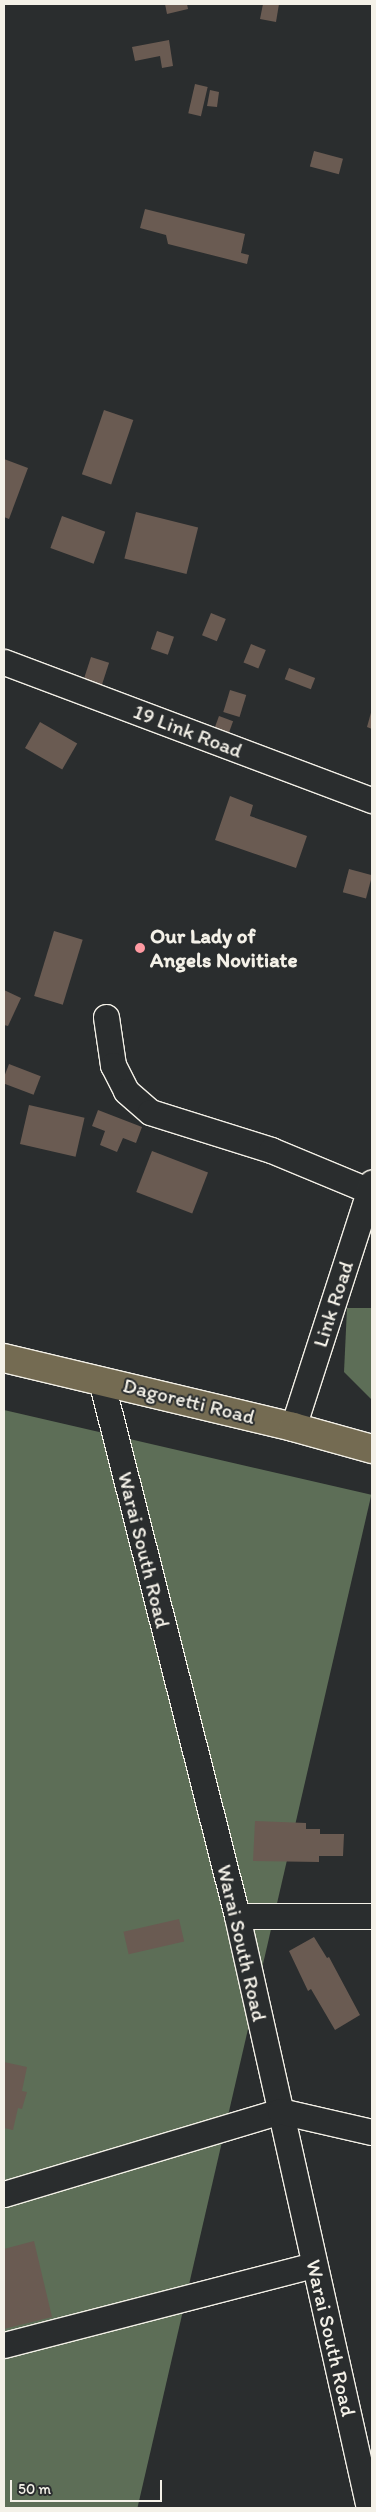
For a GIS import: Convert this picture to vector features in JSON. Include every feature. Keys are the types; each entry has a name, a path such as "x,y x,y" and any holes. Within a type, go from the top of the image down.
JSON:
{"main road":[{"name":"Dagoretti Road","path":"4,1358 293,1426 372,1449"}],"street":[{"name":"19 Link Road","path":"4,662 372,800"},
{"path":"106,1017 113,1065 126,1092 150,1112 271,1150 371,1186"},
{"name":"Link Road","path":"293,1426 371,1186"},
{"name":"Warai South Road","path":"102,1380 237,1916 369,2508"},
{"path":"237,1916 372,1916"},
{"path":"4,2194 280,2111 372,2132"},
{"path":"4,2345 314,2265"}],"green space":[{"path":"347,1308 372,1308 372,1400 344,1372"},
{"path":"4,1410 371,1495 137,2508 4,2508"}],"building":[{"path":"165,4 187,4 188,9 167,14"},
{"path":"263,4 279,4 276,22 260,19"},
{"path":"169,40 173,66 162,68 160,56 135,61 132,47"},
{"path":"195,84 208,87 201,116 188,113"},
{"path":"210,90 219,92 217,107 207,106"},
{"path":"314,151 343,159 339,174 310,166"},
{"path":"145,209 245,234 241,253 249,255 247,264 168,244 166,235 140,228"},
{"path":"104,410 133,420 111,484 82,474"},
{"path":"4,459 28,468 9,519 4,517"},
{"path":"136,512 198,527 186,574 124,559"},
{"path":"62,516 105,532 94,564 50,548"},
{"path":"211,613 226,619 217,641 202,635"},
{"path":"157,631 174,637 168,655 151,649"},
{"path":"251,644 266,650 258,669 244,663"},
{"path":"91,657 109,663 101,688 83,682"},
{"path":"289,668 315,678 311,689 285,679"},
{"path":"230,690 246,695 240,717 223,712"},
{"path":"372,709 372,729 367,727"},
{"path":"219,716 233,721 228,735 214,730"},
{"path":"40,722 77,744 62,769 25,748"},
{"path":"230,796 253,805 250,816 307,836 296,868 215,840"},
{"path":"349,869 372,875 366,898 343,892"},
{"path":"54,931 83,940 63,1005 34,996"},
{"path":"4,990 21,998 8,1026 4,1025"},
{"path":"9,1064 41,1076 34,1095 4,1084 4,1077"},
{"path":"29,1105 85,1118 76,1157 20,1144"},
{"path":"98,1110 142,1127 136,1143 123,1138 117,1152 100,1145 105,1131 92,1126"},
{"path":"152,1151 208,1173 192,1214 136,1192"},
{"path":"255,1821 306,1823 306,1829 320,1829 320,1834 344,1834 343,1856 319,1856 319,1862 253,1861"},
{"path":"179,1919 184,1941 129,1954 123,1932"},
{"path":"314,1937 327,1958 329,1957 360,2015 335,2030 311,1989 308,1991 289,1951"},
{"path":"4,2062 27,2067 22,2091 27,2092 22,2109 18,2108 13,2130 4,2128"},
{"path":"34,2241 52,2317 4,2329 4,2249"}],"place":[{"name":"Our Lady of Angels Novitiate","path":"140,948"}]}
